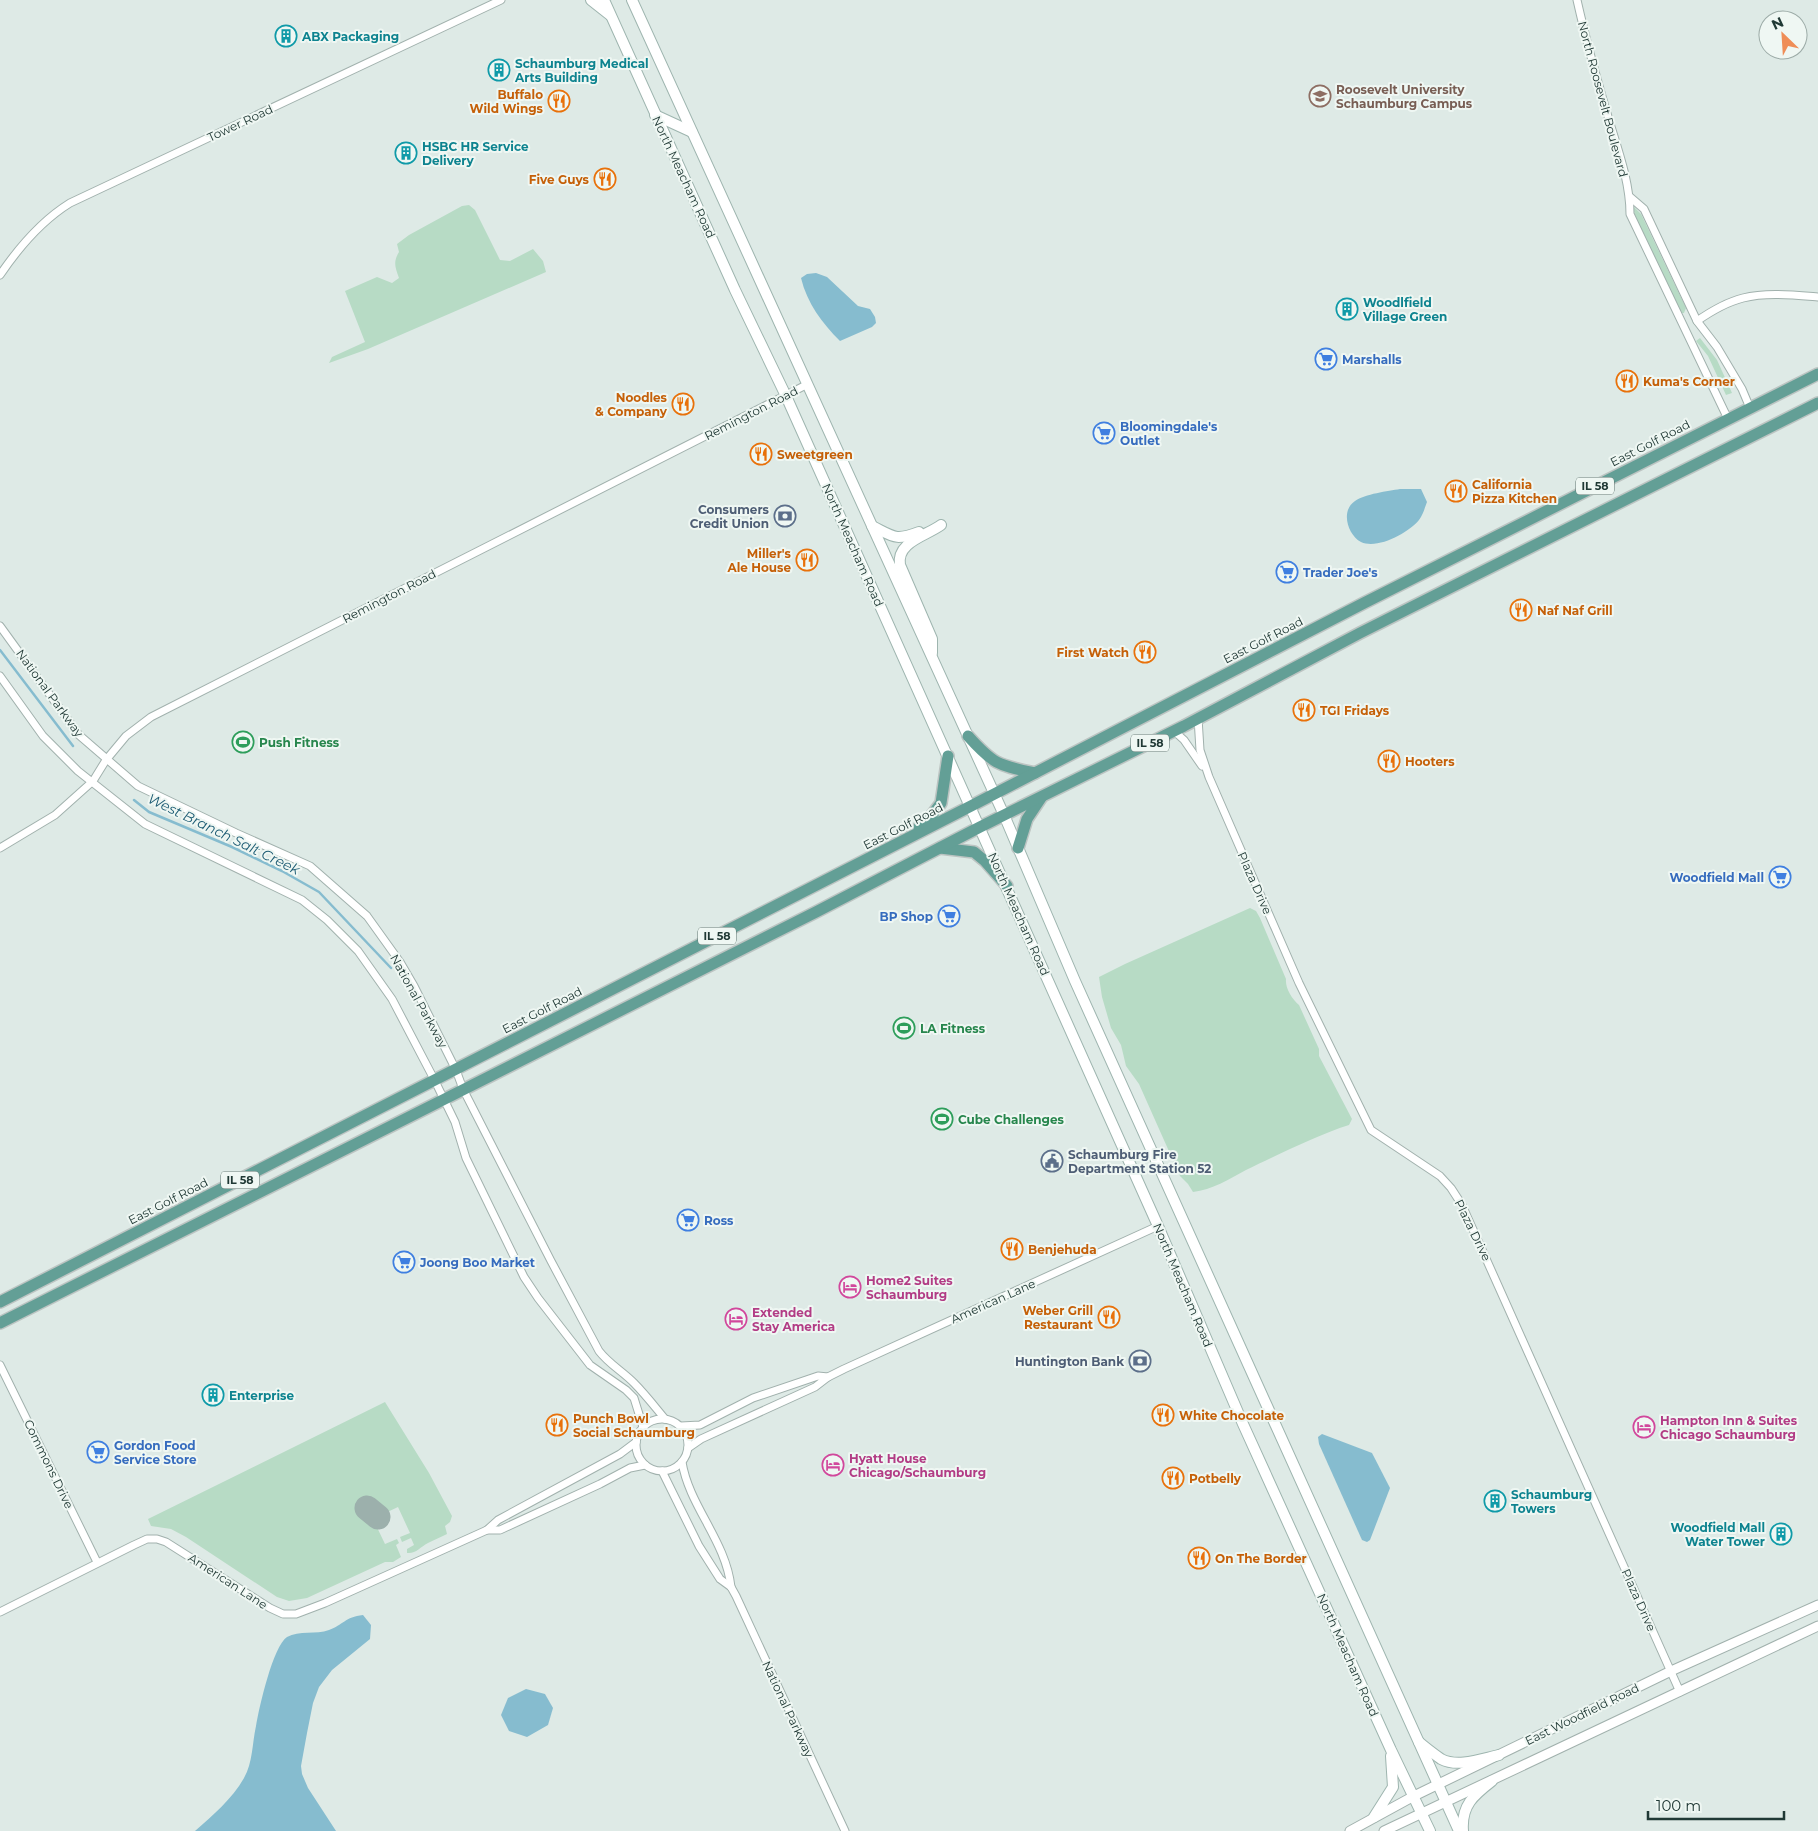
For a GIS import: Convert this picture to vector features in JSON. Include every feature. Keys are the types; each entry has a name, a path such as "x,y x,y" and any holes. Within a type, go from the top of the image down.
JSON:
{"main road":[{"path":"590,0 610,15"},
{"name":"North Meacham Road","path":"604,0 732,283 786,396 971,806 1158,1226 1247,1432 1391,1750 1430,1831"},
{"name":"North Meacham Road","path":"632,0 968,736 1075,981 1459,1831"},
{"path":"656,115 692,132"},
{"name":"East Golf Road","path":"0,1302 435,1081 1357,607 1818,374"},
{"name":"IL 58","path":"0,1324 980,827 1174,731 1367,630 1818,403"},
{"path":"872,526 892,536 903,538 941,525 908,544 900,556 900,565 932,639 932,657"},
{"path":"968,736 994,762 1002,766 1035,773"},
{"path":"897,844 929,819 941,803 948,756"},
{"path":"1018,848 1027,819 1042,796"},
{"path":"940,848 974,852 986,861 1007,886"},
{"path":"1417,1740 1441,1759 1450,1762 1472,1762 1499,1755"},
{"path":"1374,1817 1393,1787 1391,1750"},
{"path":"1463,1831 1466,1806 1471,1798 1492,1781"}],"street":[{"name":"Tower Road","path":"0,275 38,227 53,213 70,203 502,0"},
{"name":"North Roosevelt Boulevard","path":"1577,0 1630,197 1630,214 1728,419"},
{"name":"North Roosevelt Boulevard","path":"1630,197 1644,209 1697,321 1717,347 1742,389 1750,408"},
{"path":"1697,321 1731,303 1748,297 1818,297"},
{"name":"Remington Road","path":"0,848 55,815 93,781 106,760 126,736 151,717 808,384"},
{"name":"National Parkway","path":"0,626 79,735 138,786 236,834 310,866 366,916 400,962 551,1261 598,1349 608,1362 635,1384 665,1419"},
{"name":"National Parkway","path":"0,676 43,736 78,771 145,824 302,900 327,920 358,951 392,999 435,1081 455,1122 466,1158 524,1277 538,1298 590,1364 634,1398 643,1427"},
{"name":"Plaza Drive","path":"1198,718 1200,750 1209,777 1299,983 1371,1130 1440,1176 1452,1188 1462,1205 1680,1692"},
{"name":"Plaza Drive","path":"1174,731 1195,754 1209,777"},
{"name":"American Lane","path":"688,1448 701,1439 815,1387 828,1377 1158,1226"},
{"name":"Commons Drive","path":"0,1365 98,1562"},
{"name":"American Lane","path":"680,1426 700,1425 753,1398 818,1376 828,1377"},
{"path":"657,1419 673,1421 680,1426 686,1434 688,1448 682,1462 670,1470 662,1471 645,1465 637,1451 636,1442 643,1427 657,1419"},
{"name":"American Lane","path":"0,1612 98,1562 147,1540 157,1539 178,1549 270,1608 283,1614 296,1614 325,1603 487,1530 498,1520 620,1454 636,1442"},
{"name":"National Parkway","path":"682,1462 684,1479 712,1530 729,1572 731,1587 845,1831"},
{"name":"American Lane","path":"487,1530 500,1530 600,1484 630,1468 645,1465"},
{"name":"National Parkway","path":"662,1471 700,1546 720,1579 731,1587"},
{"name":"East Woodfield Road","path":"1350,1831 1414,1796 1671,1671 1818,1605"},
{"name":"East Woodfield Road","path":"1384,1831 1818,1626"}],"green space":[{"path":"469,205 475,210 500,260 510,261 533,249 543,261 546,272 368,349 329,363 332,357 365,342 345,291 377,277 392,283 399,278 395,265 399,252 397,244 409,235 462,206"},
{"path":"1634,207 1641,214 1686,308 1684,313 1681,313 1637,222"},
{"path":"1700,338 1717,360 1732,393 1726,395 1708,356 1696,341"},
{"path":"1250,908 1256,911 1260,918 1286,979 1288,990 1299,1005 1319,1049 1319,1056 1352,1119 1349,1125 1324,1134 1214,1187 1193,1192 1180,1176 1139,1084 1126,1066 1121,1045 1111,1028 1102,997 1099,977"},
{"path":"385,1402 429,1473 452,1516 450,1522 445,1526 447,1534 415,1551 407,1553 407,1549 414,1545 411,1538 402,1542 400,1537 410,1533 398,1507 379,1516 367,1508 371,1506 369,1502 360,1506 362,1510 365,1509 377,1517 373,1519 385,1544 397,1539 399,1543 396,1545 401,1557 393,1562 385,1562 307,1598 289,1601 277,1597 186,1537 171,1529 151,1526 148,1519"}],"water":[{"path":"816,273 827,277 858,306 870,309 876,323 872,327 840,341 816,312 807,296 801,278 807,274"},
{"path":"1400,489 1421,489 1427,502 1419,520 1408,530 1384,542 1368,544 1356,539 1349,529 1347,517 1350,505 1365,496"},
{"path":"1322,1434 1372,1453 1390,1488 1370,1540 1367,1542 1362,1540 1319,1444 1318,1437"},
{"path":"363,1615 371,1625 370,1639 332,1670 319,1687 313,1703 301,1766 308,1788 336,1831 195,1831 228,1800 247,1772 263,1692 272,1664 282,1643 287,1637 292,1635 324,1631 334,1628 352,1617"},
{"path":"526,1689 545,1694 553,1708 548,1725 527,1737 509,1731 501,1715 508,1698"}],"waterway":[{"name":"West Branch Salt Creek","path":"0,650 73,746"},
{"name":"West Branch Salt Creek","path":"134,800 149,812 232,847 282,871 319,892 391,968"}],"taxiway":[{"path":"367,1508 378,1517"}],"place":[{"name":"ABX Packaging","path":"286,36"},
{"name":"Schaumburg Medical Arts Building","path":"499,70"},
{"name":"Roosevelt University Schaumburg Campus","path":"1320,96"},
{"name":"Buffalo Wild Wings","path":"559,101"},
{"name":"HSBC HR Service Delivery","path":"406,153"},
{"name":"Five Guys","path":"605,179"},
{"name":"Woodlfield Village Green","path":"1347,309"},
{"name":"Marshalls","path":"1326,359"},
{"name":"Kuma's Corner","path":"1627,381"},
{"name":"Noodles & Company","path":"683,404"},
{"name":"Bloomingdale's Outlet","path":"1104,433"},
{"name":"Sweetgreen","path":"761,454"},
{"name":"California Pizza Kitchen","path":"1456,491"},
{"name":"Consumers Credit Union","path":"785,516"},
{"name":"Miller's Ale House","path":"807,560"},
{"name":"Trader Joe's","path":"1287,572"},
{"name":"Naf Naf Grill","path":"1521,610"},
{"name":"First Watch","path":"1145,652"},
{"name":"TGI Fridays","path":"1304,710"},
{"name":"Push Fitness","path":"243,742"},
{"name":"Hooters","path":"1389,761"},
{"name":"Woodfield Mall","path":"1780,877"},
{"name":"BP Shop","path":"949,916"},
{"name":"LA Fitness","path":"904,1028"},
{"name":"Cube Challenges","path":"942,1119"},
{"name":"Schaumburg Fire Department Station 52","path":"1052,1161"},
{"name":"Ross","path":"688,1220"},
{"name":"Benjehuda","path":"1012,1249"},
{"name":"Joong Boo Market","path":"404,1262"},
{"name":"Home2 Suites Schaumburg","path":"850,1287"},
{"name":"Weber Grill Restaurant","path":"1109,1317"},
{"name":"Extended Stay America","path":"736,1319"},
{"name":"Huntington Bank","path":"1140,1361"},
{"name":"Enterprise","path":"213,1395"},
{"name":"White Chocolate","path":"1163,1415"},
{"name":"Punch Bowl Social Schaumburg","path":"557,1425"},
{"name":"Hampton Inn & Suites Chicago Schaumburg","path":"1644,1427"},
{"name":"Gordon Food Service Store","path":"98,1452"},
{"name":"Hyatt House Chicago/Schaumburg","path":"833,1465"},
{"name":"Potbelly","path":"1173,1478"},
{"name":"Schaumburg Towers","path":"1495,1501"},
{"name":"Woodfield Mall Water Tower","path":"1781,1534"},
{"name":"On The Border","path":"1199,1558"}]}
